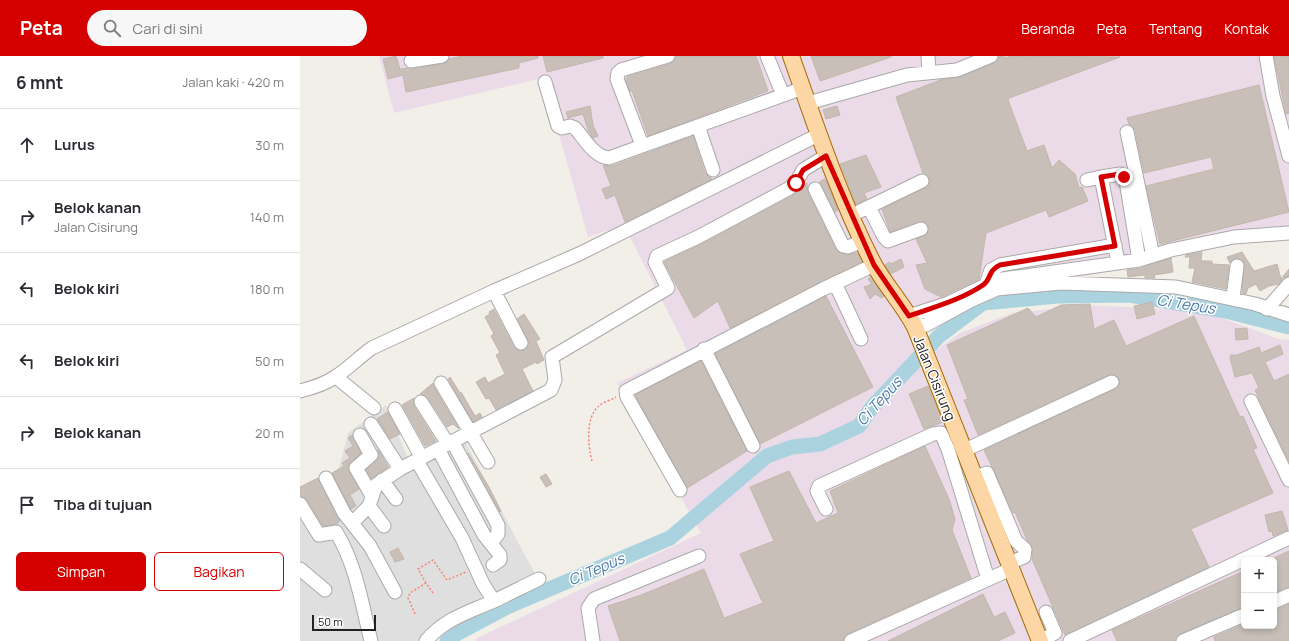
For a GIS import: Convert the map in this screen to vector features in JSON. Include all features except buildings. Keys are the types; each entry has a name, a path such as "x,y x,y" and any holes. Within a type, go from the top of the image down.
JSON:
{"main road":[{"name":"Jalan Cisirung","path":"791,56 826,156 863,242 874,265 914,327 926,357 948,431 965,450 1040,641"}],"street":[{"path":"411,61 442,56"},
{"path":"642,145 617,79 618,73 621,70 668,56"},
{"path":"767,56 783,94"},
{"path":"928,56 929,72"},
{"path":"545,82 558,126 562,128 570,126 575,128 597,154 603,158 609,158 642,145 768,102 783,94 805,96 907,75 957,70 992,56"},
{"path":"1266,56 1273,96 1289,153"},
{"path":"698,126 713,170"},
{"path":"1127,132 1152,256"},
{"path":"300,391 336,377 372,348 494,290 579,254 818,135"},
{"path":"352,523 371,501 376,485 382,480 550,390 555,380 552,357 668,288 655,262 657,256 698,237 788,189 796,183 803,170 826,156"},
{"path":"1087,180 1120,174 1123,175 1126,181 1139,260"},
{"path":"1101,177 1118,262"},
{"path":"852,215 922,181"},
{"path":"816,189 843,246 848,248 863,242"},
{"path":"869,207 888,241 921,229"},
{"path":"914,327 946,304 986,284 1012,277 1139,260 1171,250 1218,240 1289,232"},
{"path":"986,284 992,270 1000,265 1115,246"},
{"path":"680,490 625,393 631,387 704,349 874,265"},
{"path":"1233,298 1237,266"},
{"path":"835,283 861,339"},
{"path":"914,327 926,325 972,300 997,289 1061,283 1176,287 1233,298 1289,315"},
{"path":"1267,309 1289,284"},
{"path":"494,290 521,343"},
{"path":"704,349 753,446"},
{"path":"336,377 374,408"},
{"path":"965,450 1112,382"},
{"path":"441,383 488,462"},
{"path":"1251,401 1289,480"},
{"path":"422,402 446,445 484,535 501,557 493,565"},
{"path":"395,409 419,460 476,566 483,584 494,601"},
{"path":"371,424 400,469"},
{"path":"826,509 817,491 819,486 933,434 948,431 948,449 988,579"},
{"path":"360,435 371,455 356,468 384,526"},
{"path":"326,478 344,513 370,546 395,592"},
{"path":"382,480 396,499"},
{"path":"300,504 319,535 335,532 343,545 354,575 372,641"},
{"path":"1070,641 1289,538"},
{"path":"1263,557 1289,545"},
{"path":"382,569 385,565 380,556 386,552"},
{"path":"593,641 588,608 594,599 699,556"},
{"path":"851,641 988,579 1010,566"},
{"path":"1080,641 1241,567"},
{"path":"300,569 325,590"},
{"path":"426,640 439,628 464,612 494,601 539,579"},
{"path":"1277,601 1289,596"},
{"path":"1040,641 1055,633 1046,612"},
{"path":"1183,641 1241,616"}],"path":[{"path":"592,461 589,435 592,415 599,406 625,393"},
{"path":"433,593 418,569 433,560 447,580 476,566"},
{"path":"415,614 408,594 426,583"}],"shaded area":[{"path":"379,56 1289,56 1289,229 1078,278 961,302 923,333 934,352 960,333 1012,313 1088,305 1184,310 1222,318 1279,339 1289,340 1289,641 476,641 475,639 701,533 617,383 687,350 624,225 588,237 543,78 394,113"},
{"path":"386,405 412,468 465,441 541,584 433,641 300,641 300,489 338,472 348,433"}],"waterway":[{"name":"Ci Tepus","path":"447,641 458,633 509,606 670,538 767,456 792,447 820,444 859,426 872,407 939,336 983,303 1057,296 1129,295 1226,311 1289,327"}],"route":[{"path":"796,183 803,170 826,156 874,265 901,302 909,316 946,304 986,284 992,270 997,266 1115,246 1101,177 1120,174 1124,177"}]}
